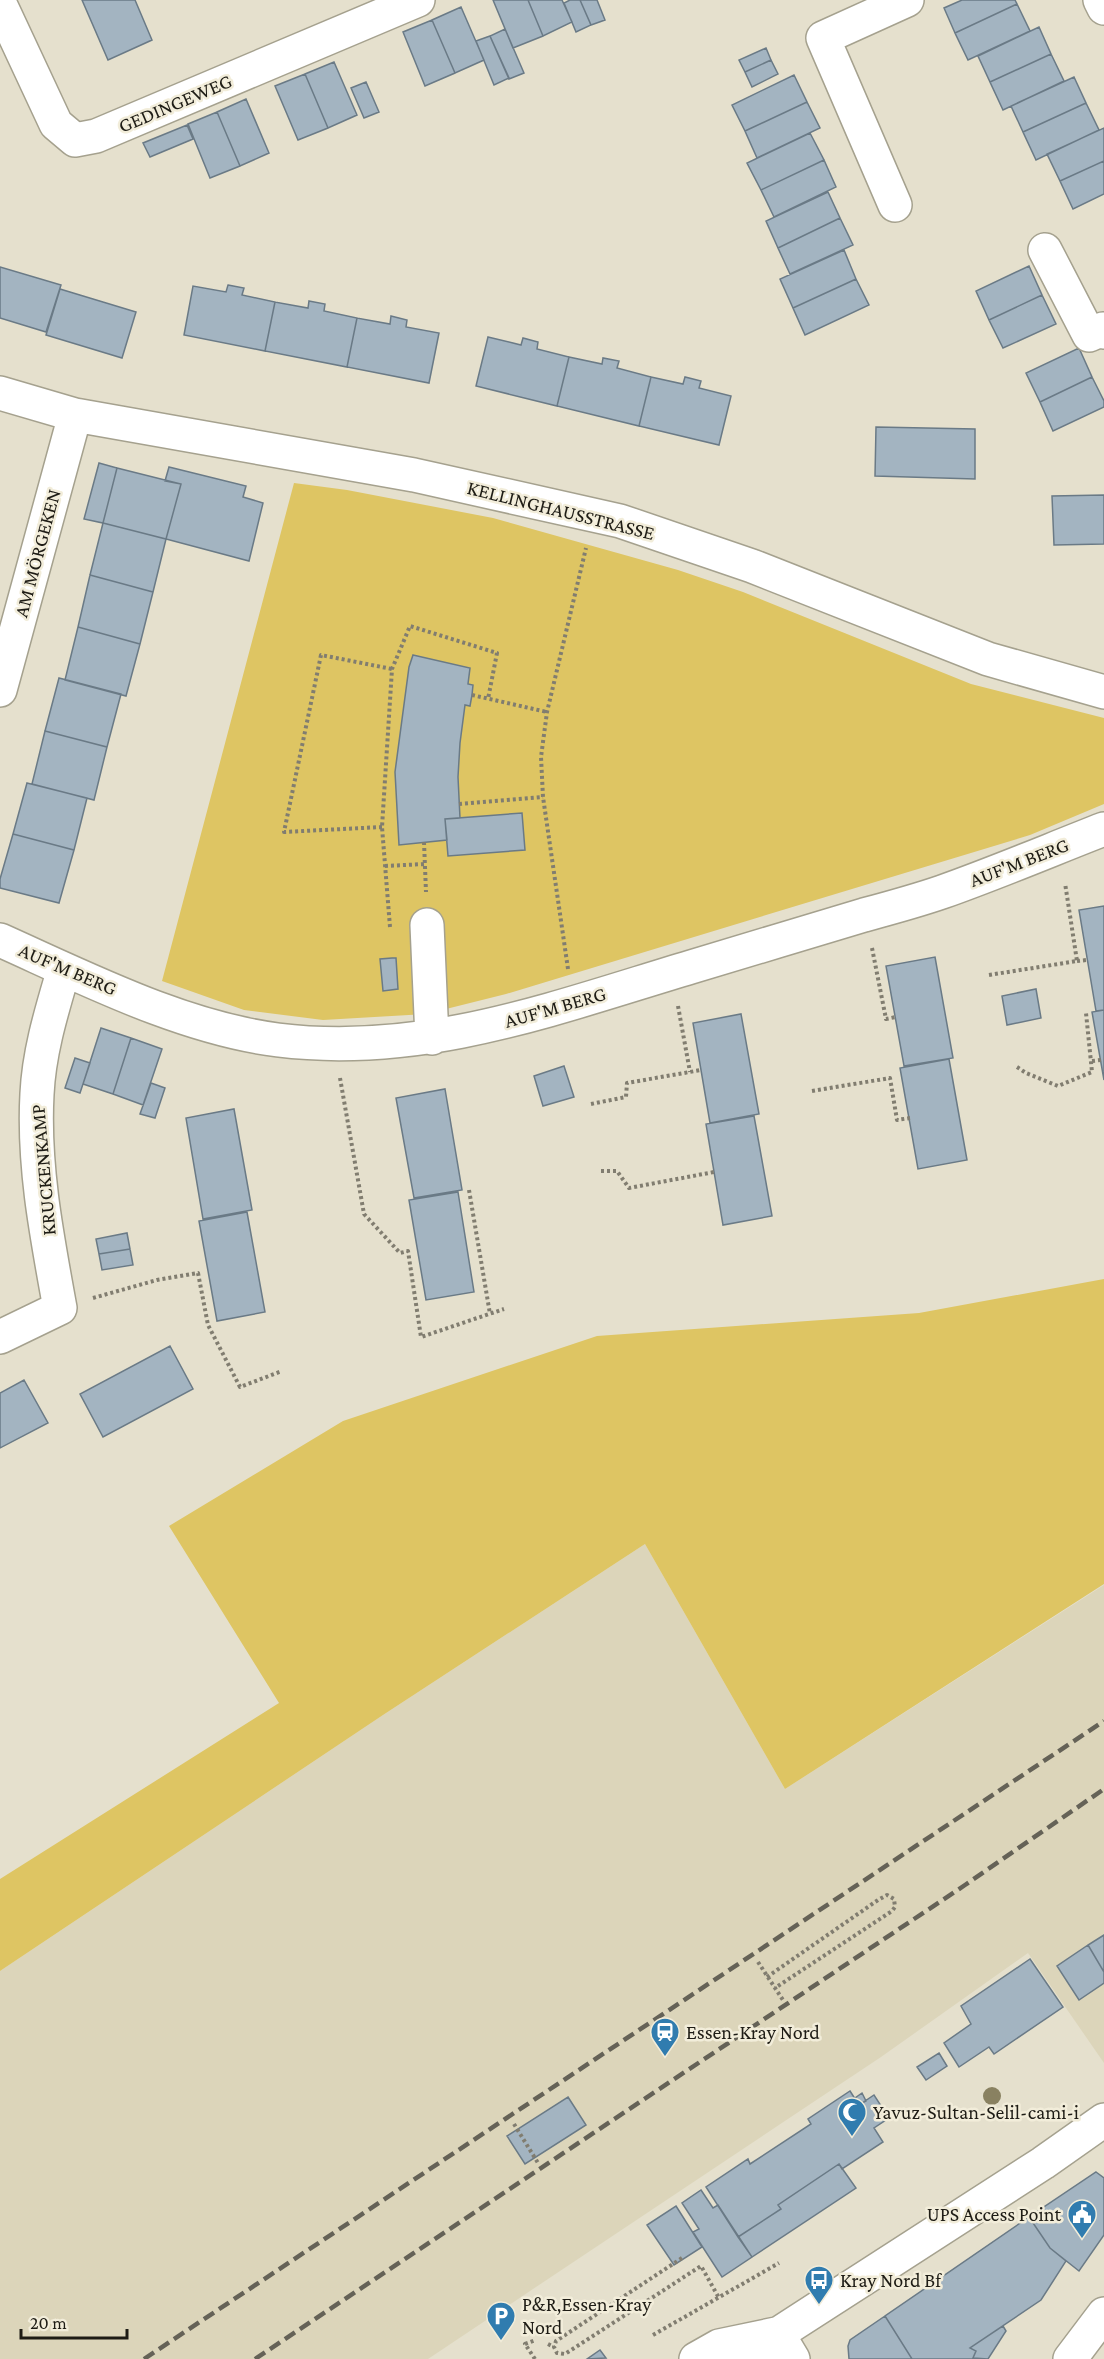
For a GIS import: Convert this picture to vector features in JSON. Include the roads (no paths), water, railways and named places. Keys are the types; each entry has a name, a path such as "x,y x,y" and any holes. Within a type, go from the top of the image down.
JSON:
{"street":[{"name":"GEDINGEWEG","path":"0,4 56,124 75,140 96,136 418,0"},
{"path":"895,205 823,38 907,0"},
{"path":"1100,0 1104,8"},
{"path":"1045,250 1089,335 1103,329 1104,332"},
{"name":"KELLINGHAUSSTRASSE","path":"0,393 75,415 414,475 620,521 752,566 988,659 1104,692"},
{"name":"AM MÖRGEKEN","path":"0,690 75,415"},
{"name":"AUF'M BERG","path":"0,940 151,1005 221,1028 276,1040 334,1045 383,1044 432,1038 482,1028 672,973 941,892 1104,829"},
{"path":"427,925 432,1038"},
{"name":"KRUCKENKAMP","path":"0,1337 60,1308 42,1208 36,1144 36,1092 44,1040 64,969"},
{"path":"749,2359 785,2346 1043,2163 1100,2127"},
{"path":"1070,2359 1104,2314"},
{"path":"696,2359 719,2346 785,2346"}],"railway":[{"path":"144,2359 1104,1721"},
{"path":"255,2359 965,1885 1104,1789"}],"place":[{"name":"Essen-Kray Nord","path":"665,2058"},
{"name":"Yavuz-Sultan-Selil-cami-i","path":"852,2138"},
{"name":"UPS Access Point","path":"1082,2240"},
{"name":"Kray Nord Bf","path":"819,2306"},
{"name":"P&R,Essen-Kray Nord","path":"501,2342"}]}
